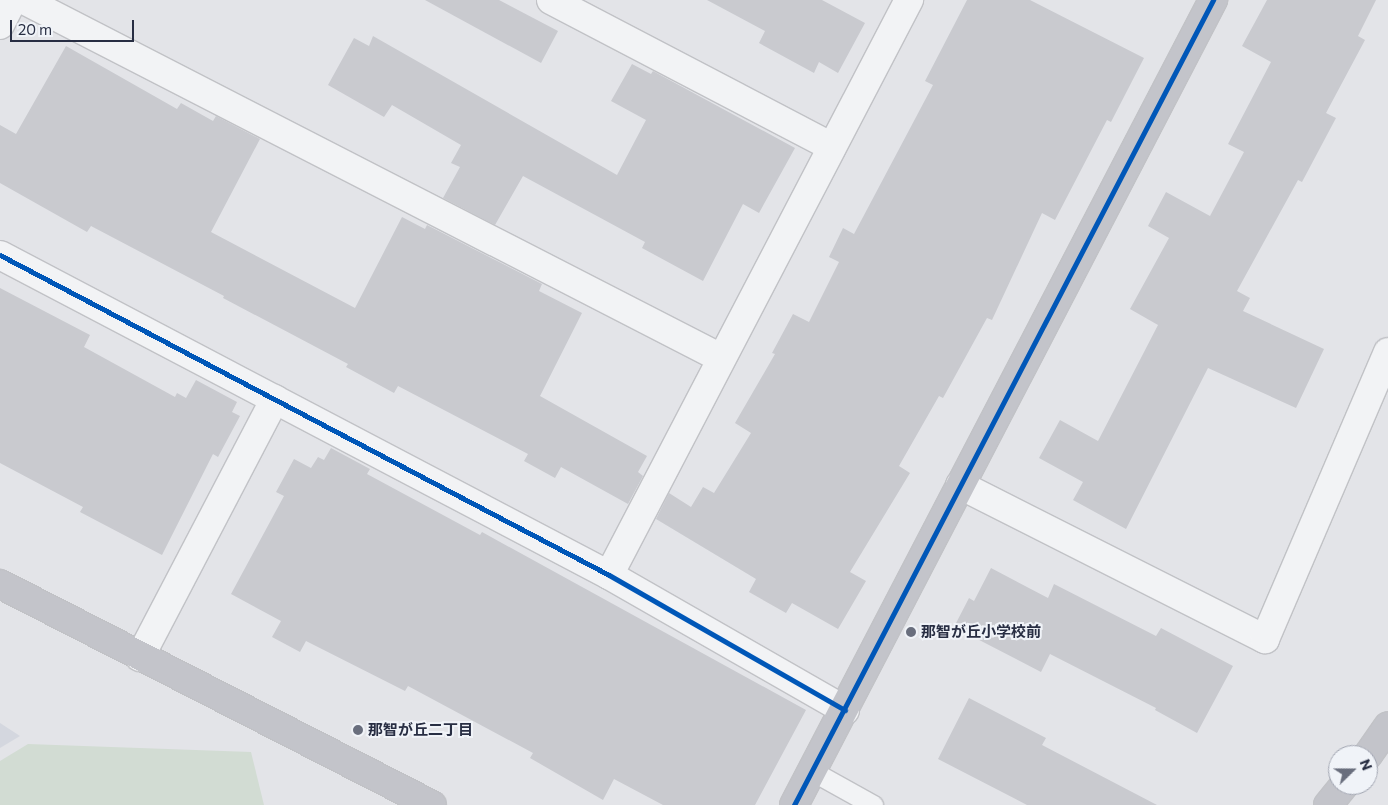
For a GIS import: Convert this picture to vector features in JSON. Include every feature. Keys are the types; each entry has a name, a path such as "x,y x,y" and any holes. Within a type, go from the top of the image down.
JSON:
{"street":[{"path":"0,25 13,0"},
{"path":"24,0 722,358"},
{"path":"551,0 832,147"},
{"path":"609,575 909,0"},
{"path":"794,805 1213,0"},
{"path":"0,256 609,575 845,710"},
{"path":"960,484 1264,639 1388,352"},
{"path":"140,657 275,399"},
{"path":"0,584 432,805"},
{"path":"1375,745 1388,726"},
{"path":"1328,805 1336,795"}],"lane":[{"path":"812,771 873,805"}],"shaded area":[{"path":"0,723 20,736 0,748"},
{"path":"28,744 251,752 264,805 0,805 0,761"}],"building":[{"path":"425,0 499,0 558,31 541,63"},
{"path":"707,0 822,0 865,23 838,73 819,62 814,73 759,43 765,31"},
{"path":"967,0 1030,0 1144,58 1111,122 1107,120 1055,220 1042,213 992,320 987,318 943,398 939,396 899,466 910,473 850,572 866,581 838,629 792,603 786,613 749,592 756,579 656,519 669,493 691,507 703,487 714,493 751,433 735,423 775,354 772,353 793,314 809,322 839,262 829,257 843,228 854,234 933,85 925,81"},
{"path":"1267,0 1376,0 1358,36 1365,40 1326,113 1336,118 1302,182 1298,180 1237,291 1250,298 1243,311 1324,349 1296,408 1208,368 1126,529 1073,500 1083,482 1039,458 1060,420 1098,441 1158,325 1130,309 1169,238 1148,226 1166,192 1210,216 1244,152 1228,144 1271,62 1242,46"},
{"path":"373,36 617,175 646,120 611,101 632,64 651,74 653,71 795,148 759,213 743,204 703,281 642,248 645,242 523,176 495,225 443,198 460,167 451,163 461,145 392,105 384,117 328,85 354,38 369,46"},
{"path":"66,46 177,109 181,103 213,121 216,116 260,139 211,232 355,308 402,217 425,229 427,225 542,284 539,291 582,313 540,396 647,456 638,472 643,476 628,504 561,467 555,478 524,461 528,454 398,386 394,393 346,367 348,364 223,298 224,296 91,226 87,232 0,183 0,125 16,134"},
{"path":"0,288 90,335 84,347 175,397 177,393 186,398 196,380 237,402 232,412 240,416 218,457 213,454 162,555 80,512 83,507 0,463"},
{"path":"331,448 370,469 367,474 480,535 482,532 806,710 755,805 663,805 614,779 603,800 530,758 533,753 408,686 405,691 306,641 300,652 272,637 281,621 231,594 284,496 276,492 294,459 311,468 318,457 324,460"},
{"path":"991,568 1048,598 1054,584 1156,636 1161,628 1233,666 1197,733 1155,710 1156,708 1050,654 1041,672 954,627 969,598 974,601"},
{"path":"969,698 1046,738 1042,745 1157,805 1027,805 938,759"}],"cycle path":[{"path":"794,805 1213,0"},
{"path":"0,255 609,575 845,710"}],"place":[{"name":"那智が丘小学校前","path":"911,632"},
{"name":"那智が丘二丁目","path":"358,730"}]}
